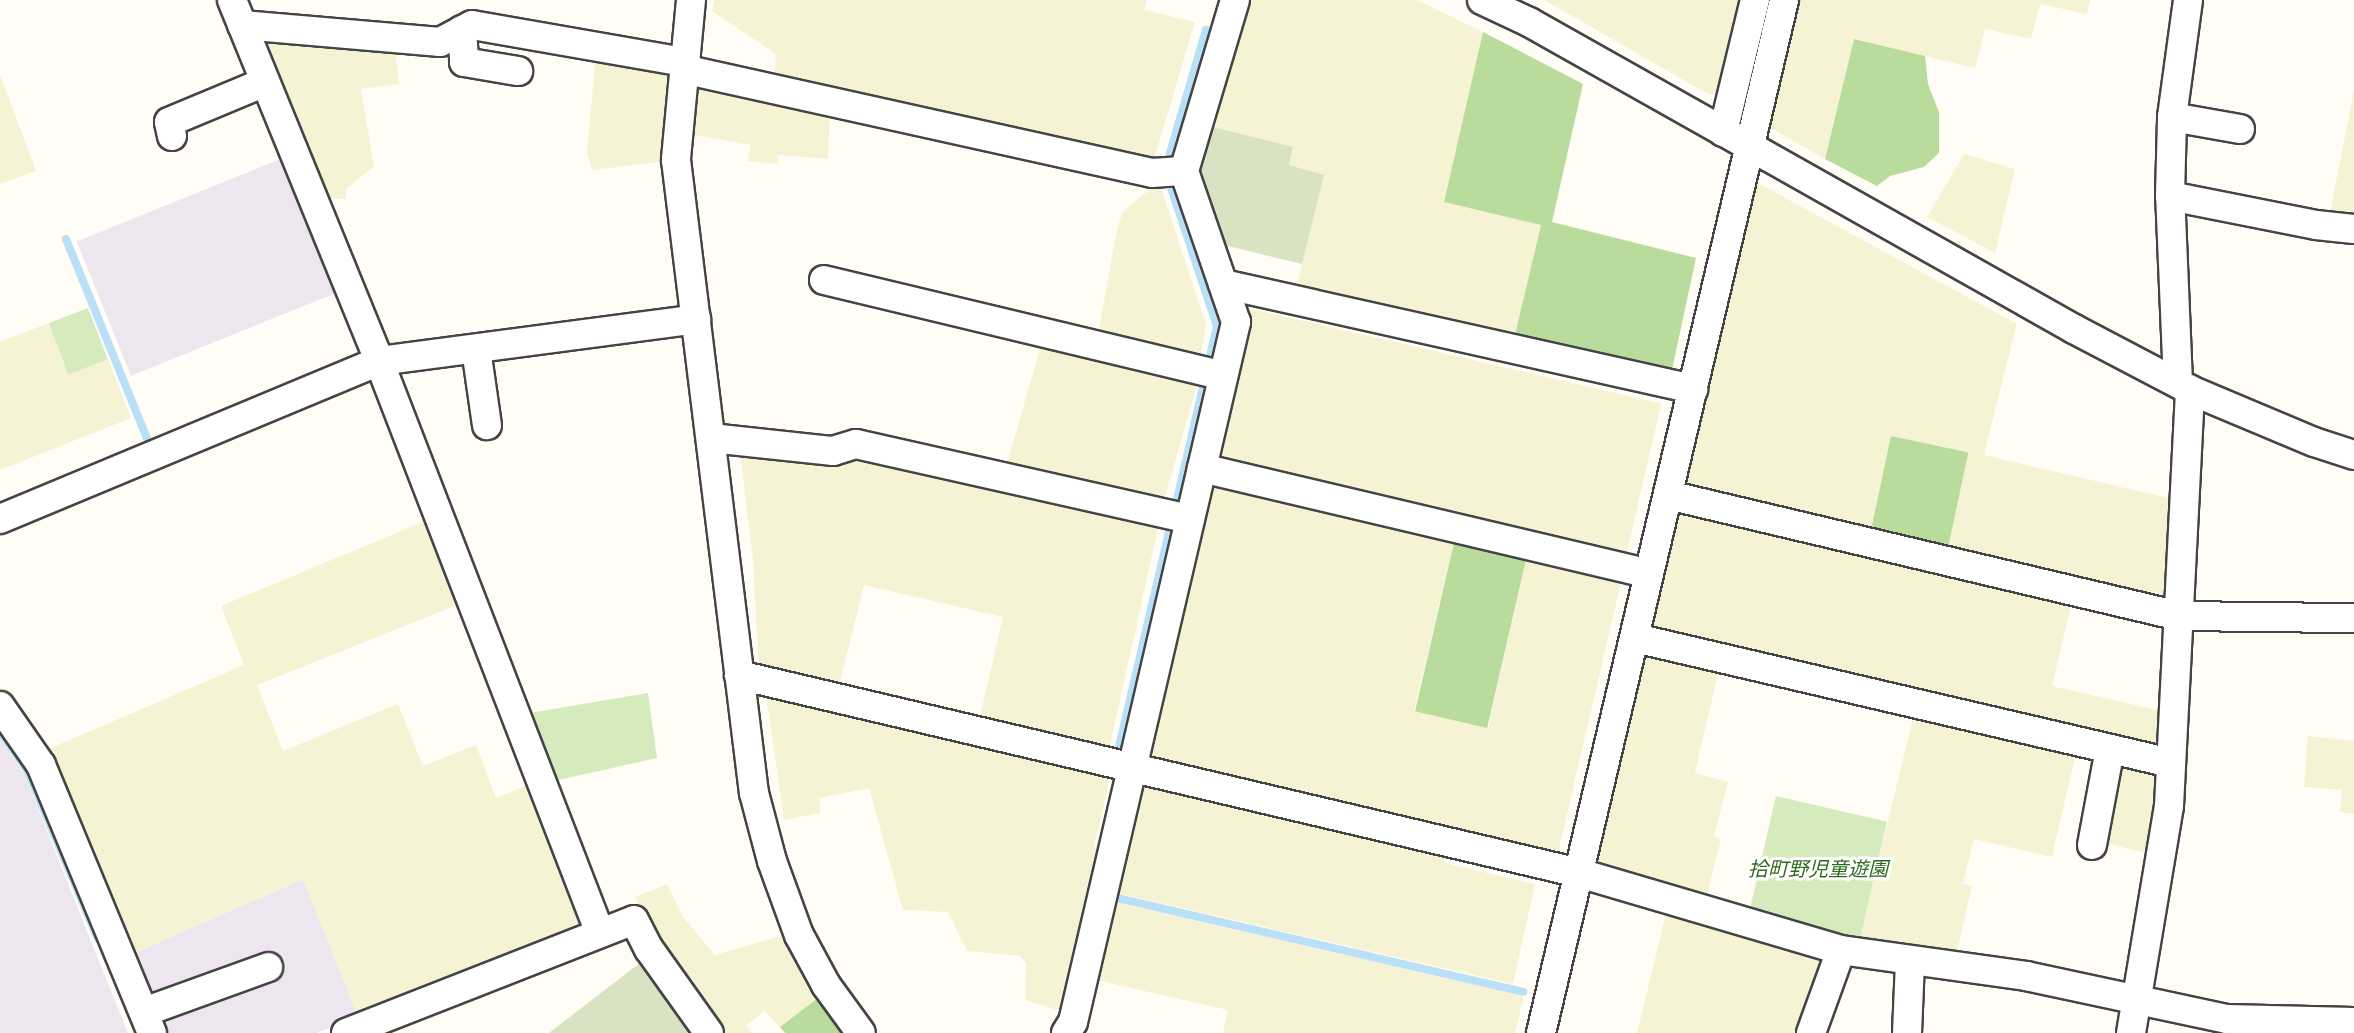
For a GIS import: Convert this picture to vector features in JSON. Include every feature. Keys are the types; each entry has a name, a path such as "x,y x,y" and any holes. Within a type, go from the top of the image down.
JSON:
{"street":[{"path":"691,0 683,65 676,160 754,793 772,861 799,935 826,985 861,1033"},
{"path":"1068,1033 1073,1022 1236,322 1184,171 1235,0"},
{"path":"1482,0 1528,22 2074,329 2184,386 2314,442 2354,456"},
{"path":"1723,132 1755,0"},
{"path":"1541,1033 1784,0"},
{"path":"2131,1033 2169,806 2179,616 2184,386 2170,196 2172,117 2188,0"},
{"path":"237,12 440,42 472,25 683,65 1152,173 1184,171"},
{"path":"237,12 379,361 600,933"},
{"path":"462,30 464,62 518,71"},
{"path":"172,136 169,122 265,82"},
{"path":"2172,117 2240,129"},
{"path":"2170,196 2316,225 2354,229"},
{"path":"824,280 1224,376"},
{"path":"1223,284 1693,389"},
{"path":"0,519 379,361 696,319"},
{"path":"476,349 487,425"},
{"path":"711,438 833,451 856,444 1190,519"},
{"path":"1202,468 1649,574"},
{"path":"1668,495 2179,616 2354,618"},
{"path":"1635,638 2171,763"},
{"path":"740,675 1579,873 1841,950 2026,976 2227,1019 2354,1022"},
{"path":"0,706 42,765 148,1022 268,967"},
{"path":"2092,845 2110,749"},
{"path":"346,1033 634,920 649,950 709,1033"},
{"path":"1811,1033 1841,950"},
{"path":"1906,1033 1910,961"}],"shaded area":[{"path":"714,0 1147,0 1144,10 1195,22 1152,166 774,82 776,54 712,11"},
{"path":"1247,0 1417,0 1483,32 1444,202 1541,225 1514,339 1296,289 1323,175 1289,165 1293,148 1210,126"},
{"path":"1544,0 1748,0 1725,95 1708,94"},
{"path":"1789,0 2090,0 2087,14 2040,4 2031,39 1985,29 1975,68 1854,39 1825,159 1769,127 1764,115"},
{"path":"258,35 394,42 399,84 361,89 374,166 346,189 346,199 323,198"},
{"path":"596,53 676,72 667,161 592,170 587,152"},
{"path":"0,75 36,171 0,184"},
{"path":"690,77 830,107 828,159 779,155 778,164 748,161 751,145 688,134"},
{"path":"2354,91 2354,222 2329,220 2335,187"},
{"path":"1964,154 2015,169 1995,253 1927,217"},
{"path":"288,156 342,290 131,376 77,241"},
{"path":"1159,182 1206,324 1200,360 1097,340 1117,229 1123,211"},
{"path":"1748,182 1758,183 2017,324 1984,455 2168,498 2165,607 1944,554 1968,452 1868,535 1676,489"},
{"path":"1252,309 1661,403 1625,558 1216,464"},
{"path":"49,323 69,373 108,359 131,418 0,470 0,342"},
{"path":"1043,338 1198,382 1160,514 1005,470"},
{"path":"862,451 1160,519 1108,754 978,725 1003,617 864,585 837,693 759,674 753,560 740,452"},
{"path":"1213,477 1456,534 1414,710 1488,728 1528,551 1623,574 1556,861 1146,765"},
{"path":"1674,504 2073,597 2052,686 2161,711 2158,754 1648,635"},
{"path":"430,519 464,602 257,685 283,751 398,704 423,766 476,745 496,798 535,782 587,927 358,1016 303,879 132,954 44,751 244,665 221,606"},
{"path":"1638,651 1720,665 1695,773 1728,782 1714,837 1721,839 1705,902 1591,869"},
{"path":"765,688 1112,769 1094,847 1104,850 1064,1012 1025,1000 1026,963 1020,956 967,951 948,912 903,910 869,788 820,798 820,813 784,820"},
{"path":"1915,710 2077,748 2052,857 1974,839 1963,884 1972,886 1956,955 1858,945"},
{"path":"2308,736 2354,741 2354,814 2340,812 2342,790 2304,787"},
{"path":"0,738 24,774 128,1033 0,1033"},
{"path":"2122,758 2158,766 2148,853 2099,842"},
{"path":"1145,777 1449,848 1445,863 1535,884 1513,984 1117,893"},
{"path":"303,879 358,1016 317,1033 164,1033 132,954"},
{"path":"667,884 683,917 715,955 791,933 822,995 780,1027 765,1011 746,1025 752,1033 722,1033 658,945 635,897"},
{"path":"1114,902 1524,996 1515,1033 1223,1033 1228,1010 1096,980"},
{"path":"1668,905 1826,951 1797,1033 1637,1033"}],"green space":[{"path":"1483,32 1583,84 1552,222 1696,258 1671,374 1514,339 1541,225 1444,202"},
{"path":"1854,39 1925,56 1928,84 1939,112 1939,153 1924,167 1890,176 1877,186 1825,159"},
{"path":"1209,126 1293,147 1289,165 1324,175 1302,264 1224,245 1195,169"},
{"path":"88,308 108,359 68,374 49,323"},
{"path":"1891,436 1968,452 1947,552 1870,536"},
{"path":"1456,534 1528,551 1487,728 1415,711"},
{"path":"648,693 657,758 554,781 524,714"},
{"name":"拾町野児童遊園","path":"1776,796 1887,822 1860,940 1749,914"},
{"path":"641,962 694,1033 549,1033"},
{"path":"822,995 849,1033 785,1033 780,1027"}],"waterway":[{"path":"1167,163 1206,30"},
{"path":"1170,185 1217,326 1209,360"},
{"path":"66,239 150,446"},
{"path":"1176,504 1204,383"},
{"path":"1118,751 1170,528"},
{"path":"0,731 27,770 98,939"},
{"path":"1117,898 1523,992"}]}
